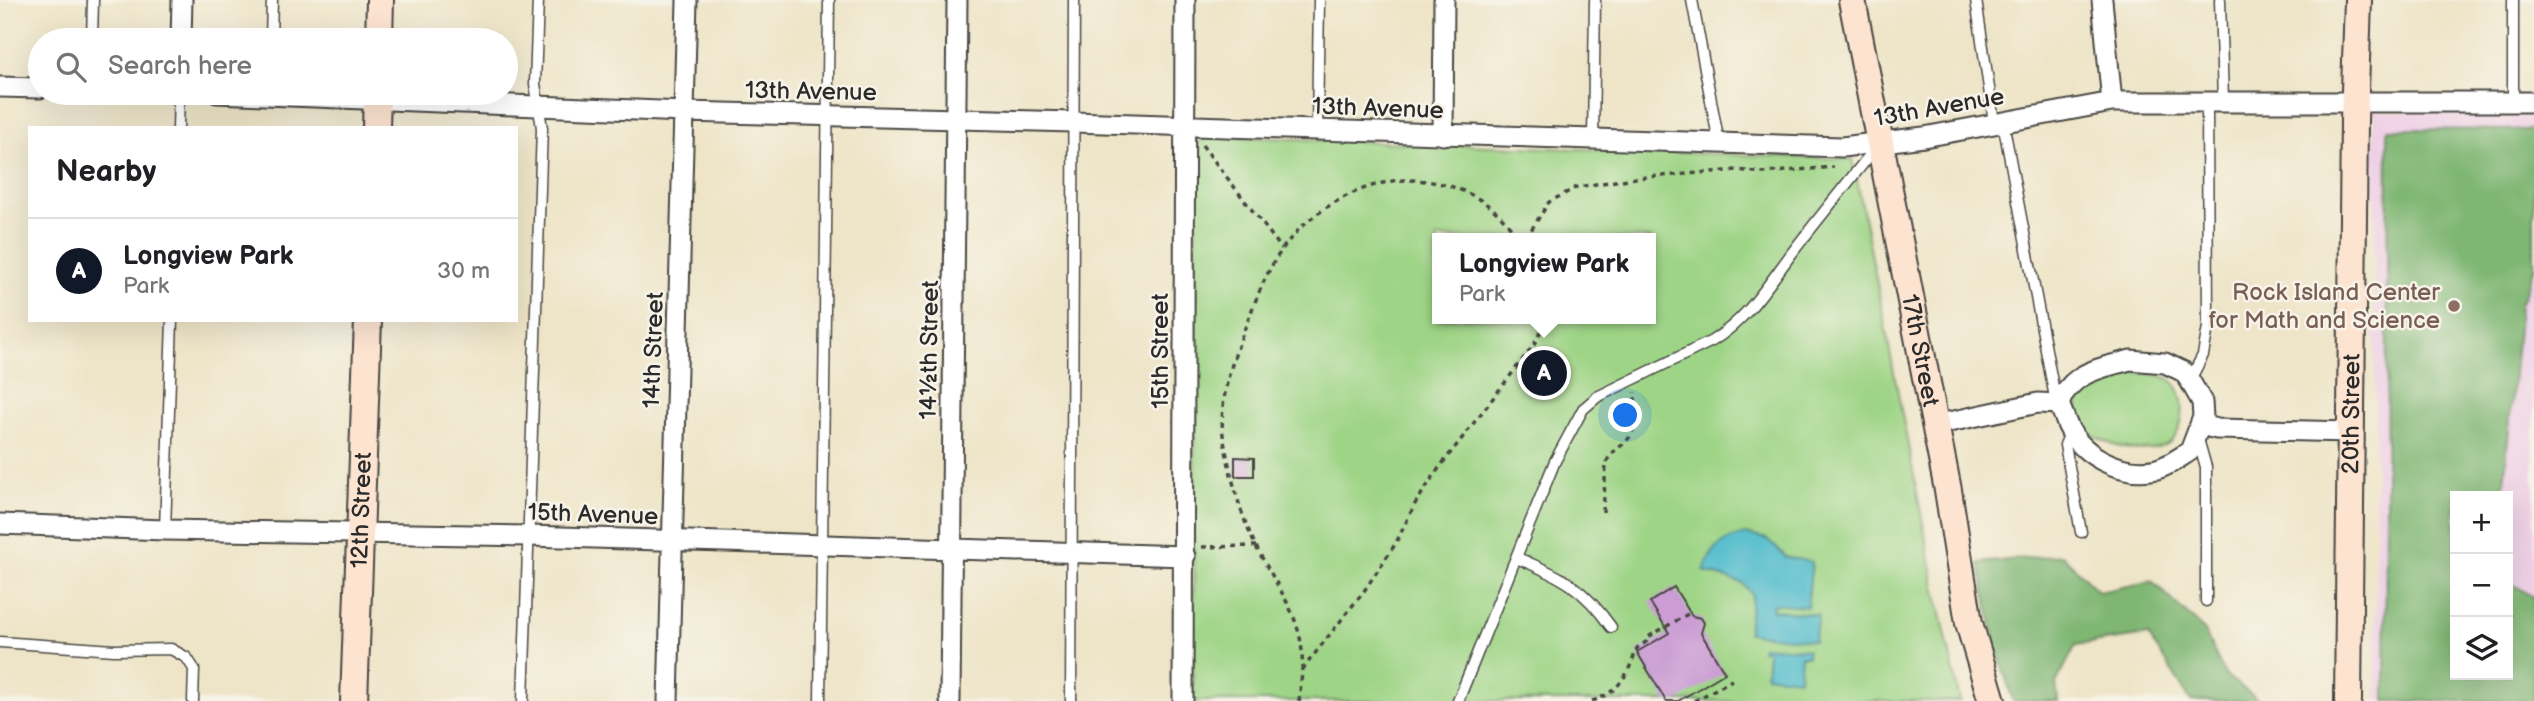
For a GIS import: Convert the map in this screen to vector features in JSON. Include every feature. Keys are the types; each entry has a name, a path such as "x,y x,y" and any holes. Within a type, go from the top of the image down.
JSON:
{"street":[{"path":"181,28 182,0"},
{"path":"379,28 380,0"},
{"name":"14th Street","path":"668,701 687,0"},
{"name":"14½th Street","path":"950,701 957,0"},
{"name":"15th Street","path":"1183,701 1185,0"},
{"path":"1443,135 1444,0"},
{"name":"17th Street","path":"1852,0 1872,153 1948,490 1969,623 1992,701"},
{"path":"2102,0 2112,102"},
{"name":"20th Street","path":"2348,701 2358,0"},
{"path":"0,87 28,88"},
{"name":"13th Avenue","path":"518,105 1842,147 1872,153 1999,122 2112,102 2534,102"},
{"path":"376,126 377,105"},
{"name":"12th Street","path":"354,701 368,322"},
{"path":"2130,360 2165,363 2184,372 2202,402 2203,416 2190,451 2157,469 2138,470 2107,463 2082,447 2070,433 2058,404 2077,379 2099,368 2130,360"},
{"path":"1934,425 2038,403 2058,404"},
{"path":"2199,431 2217,429 2351,432"},
{"name":"15th Avenue","path":"0,524 165,530 529,536 1072,554 1185,552"}],"lane":[{"path":"92,28 93,0"},
{"path":"271,28 272,0"},
{"path":"523,701 542,128 535,84 538,0"},
{"path":"820,701 829,0"},
{"path":"1071,701 1074,0"},
{"path":"1317,130 1319,0"},
{"path":"1593,140 1595,0"},
{"path":"1692,0 1720,143"},
{"path":"1976,0 2058,404"},
{"path":"2190,381 2203,355 2208,327 2220,0"},
{"path":"2513,0 2513,102"},
{"path":"178,126 179,105"},
{"path":"1458,701 1555,461 1583,409 1597,397 1730,330 1752,307 1872,153"},
{"path":"165,530 172,322"},
{"path":"2199,431 2206,467 2206,601"},
{"path":"2070,433 2065,445 2081,532"},
{"path":"1517,558 1570,583 1587,596 1611,627"},
{"path":"0,642 114,650 171,649 187,658 194,669 193,701"}],"path":[{"path":"1199,141 1282,248"},
{"path":"1529,233 1549,202 1577,187 1635,178 1738,170 1763,173 1872,153"},
{"path":"1299,701 1301,640 1294,619 1248,527 1224,445 1225,396 1231,366 1257,296 1282,248 1313,217 1348,195 1392,181 1430,180 1464,191 1490,207 1513,233"},
{"path":"1301,670 1364,591 1396,543 1415,504 1439,468 1534,345 1542,324"},
{"path":"1603,512 1609,457 1629,438 1633,429 1634,379"},
{"path":"1185,552 1256,546"},
{"path":"1592,701 1614,690 1623,682 1637,648 1646,642 1648,637 1688,614"},
{"path":"1694,701 1732,680"}],"shaded area":[{"name":"Rock Island Center for Math and Science","path":"2374,111 2534,115 2534,701 2376,701"}],"green space":[{"name":"Rock Island Center for Math and Science","path":"2388,129 2534,130 2534,269 2520,305 2503,491 2450,491 2450,680 2513,680 2513,585 2534,597 2534,701 2385,701"},
{"path":"1210,136 1853,159 1935,586 1960,701 1193,701 1196,145"},
{"path":"2120,372 2158,375 2175,384 2183,410 2179,428 2170,442 2157,448 2140,450 2122,447 2105,442 2091,433 2081,421 2078,408 2086,389 2095,382"},
{"path":"2062,555 2099,592 2152,581 2204,630 2225,675 2260,701 2191,701 2148,635 2076,645 2056,683 2058,701 2013,701 1997,650 1979,563"}],"water":[{"path":"1746,534 1767,539 1786,557 1812,562 1807,607 1773,604 1772,610 1818,615 1814,641 1748,633 1752,594 1742,583 1704,571 1710,556 1719,546"},
{"path":"1763,646 1808,650 1807,656 1801,656 1799,679 1766,675 1768,651 1762,650"}],"building":[{"path":"1235,457 1254,458 1254,476 1235,476"},
{"path":"1674,587 1692,616 1701,618 1704,623 1701,633 1725,673 1678,701 1666,701 1637,652 1669,633 1650,602"}],"place":[{"name":"Rock Island Center for Math and Science","path":"2454,306"},
{"name":"Longview Park","path":"1544,373"}]}
